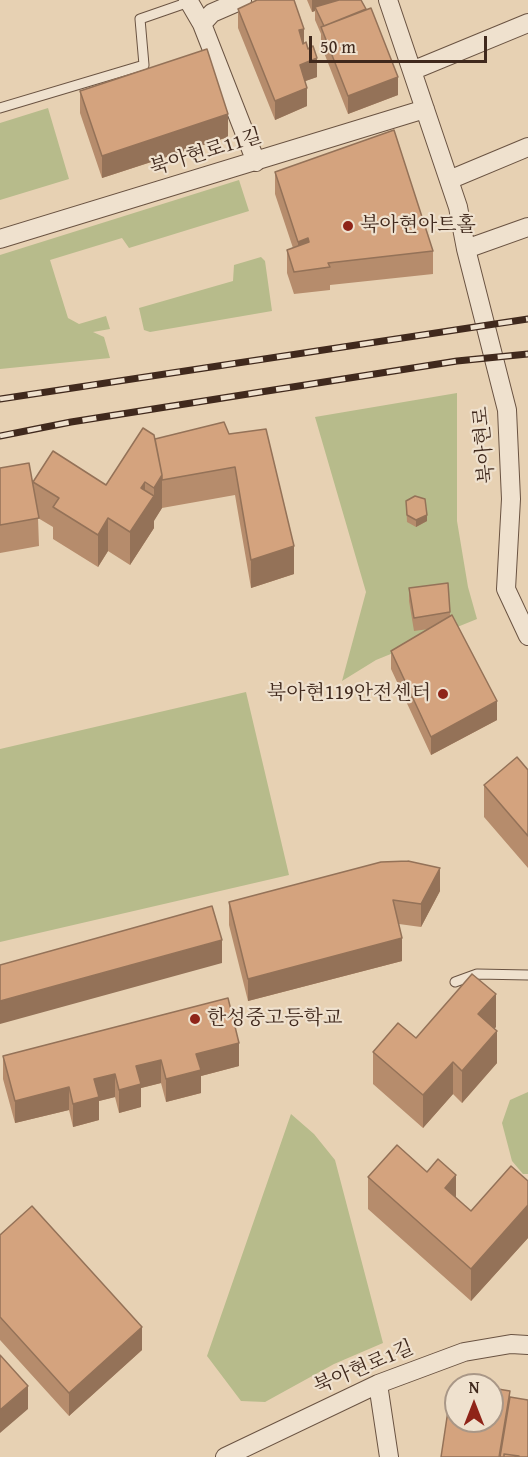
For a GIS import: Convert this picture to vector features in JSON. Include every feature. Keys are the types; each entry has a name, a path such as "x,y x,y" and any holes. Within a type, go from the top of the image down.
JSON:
{"street":[{"path":"202,24 212,13 242,0"},
{"name":"북아현로","path":"388,0 414,70 458,207 466,249 507,410 520,481 506,589 528,636"},
{"path":"188,1 202,24 256,162"},
{"path":"414,70 528,23"},
{"name":"북아현로11길","path":"0,240 425,110"},
{"path":"450,180 528,147"},
{"path":"466,249 528,227"},
{"name":"북아현로1길","path":"225,1457 378,1384 464,1352 512,1344 528,1345"},
{"path":"378,1384 389,1457"}],"lane":[{"path":"0,108 144,65 140,19 188,1"},
{"path":"455,982 477,974 528,975"}],"green space":[{"path":"48,108 69,179 0,200 0,123"},
{"path":"239,180 249,211 129,248 122,238 50,260 68,318 79,324 106,316 110,329 93,332 104,337 110,358 0,369 0,255"},
{"path":"261,257 265,261 272,311 150,332 144,330 139,308 233,281 234,265"},
{"path":"457,393 457,521 468,587 477,619 376,660 342,681 366,592 315,417"},
{"path":"246,692 289,875 0,942 0,749"},
{"path":"528,1092 528,1174 523,1174 512,1161 502,1123 510,1100"},
{"path":"291,1114 314,1134 335,1160 383,1343 334,1364 265,1402 241,1401 207,1356"}],"building":[{"path":"257,0 294,0 304,29 299,30 303,44 306,42 308,49 313,46 317,58 300,65 307,88 275,101 238,9"},
{"path":"339,0 361,0 366,9 324,26 315,7"},
{"path":"371,8 398,77 348,96 321,27"},
{"path":"207,49 228,114 102,156 80,91"},
{"path":"394,130 433,251 328,263 330,267 294,272 287,250 309,242 308,238 298,242 275,172"},
{"path":"224,422 229,434 266,429 294,546 251,560 235,467 162,480 155,439"},
{"path":"143,428 154,435 162,475 154,488 145,482 141,488 154,496 130,532 108,518 98,535 53,507 59,498 33,482 53,451 106,485"},
{"path":"29,463 39,518 0,525 0,468"},
{"path":"415,496 425,499 427,515 416,520 407,515 406,501"},
{"path":"448,583 450,612 414,618 409,588"},
{"name":"북아현119안전센터","path":"452,615 497,701 431,737 391,651"},
{"path":"517,757 528,770 528,836 484,785"},
{"path":"408,861 440,868 421,904 393,900 402,938 248,979 229,902 381,862"},
{"path":"212,906 222,940 0,1001 0,965"},
{"path":"472,974 496,994 478,1014 497,1031 462,1071 453,1062 423,1095 373,1052 398,1023 416,1038"},
{"path":"228,998 239,1043 196,1054 201,1070 166,1079 161,1060 136,1066 141,1084 119,1090 115,1074 94,1079 99,1097 73,1104 69,1087 15,1101 3,1056"},
{"path":"397,1145 427,1172 438,1159 456,1175 445,1188 471,1211 511,1166 528,1181 528,1205 471,1269 368,1177"},
{"path":"32,1206 142,1327 69,1393 0,1317 0,1235"},
{"path":"0,1355 28,1386 0,1410"},
{"path":"504,1390 510,1391 504,1427"},
{"path":"510,1397 528,1400 528,1457 504,1454 504,1457 500,1457"},
{"path":"445,1433 503,1433 499,1457 441,1457"},
{"path":"504,1454 519,1456 519,1457 504,1457"}],"railway":[{"path":"0,399 528,319"},
{"path":"0,436 71,422 457,361 528,354"}],"place":[{"name":"북아현아트홀","path":"348,226"},
{"name":"북아현119안전센터","path":"443,694"},
{"name":"한성중고등학교","path":"195,1019"}]}
